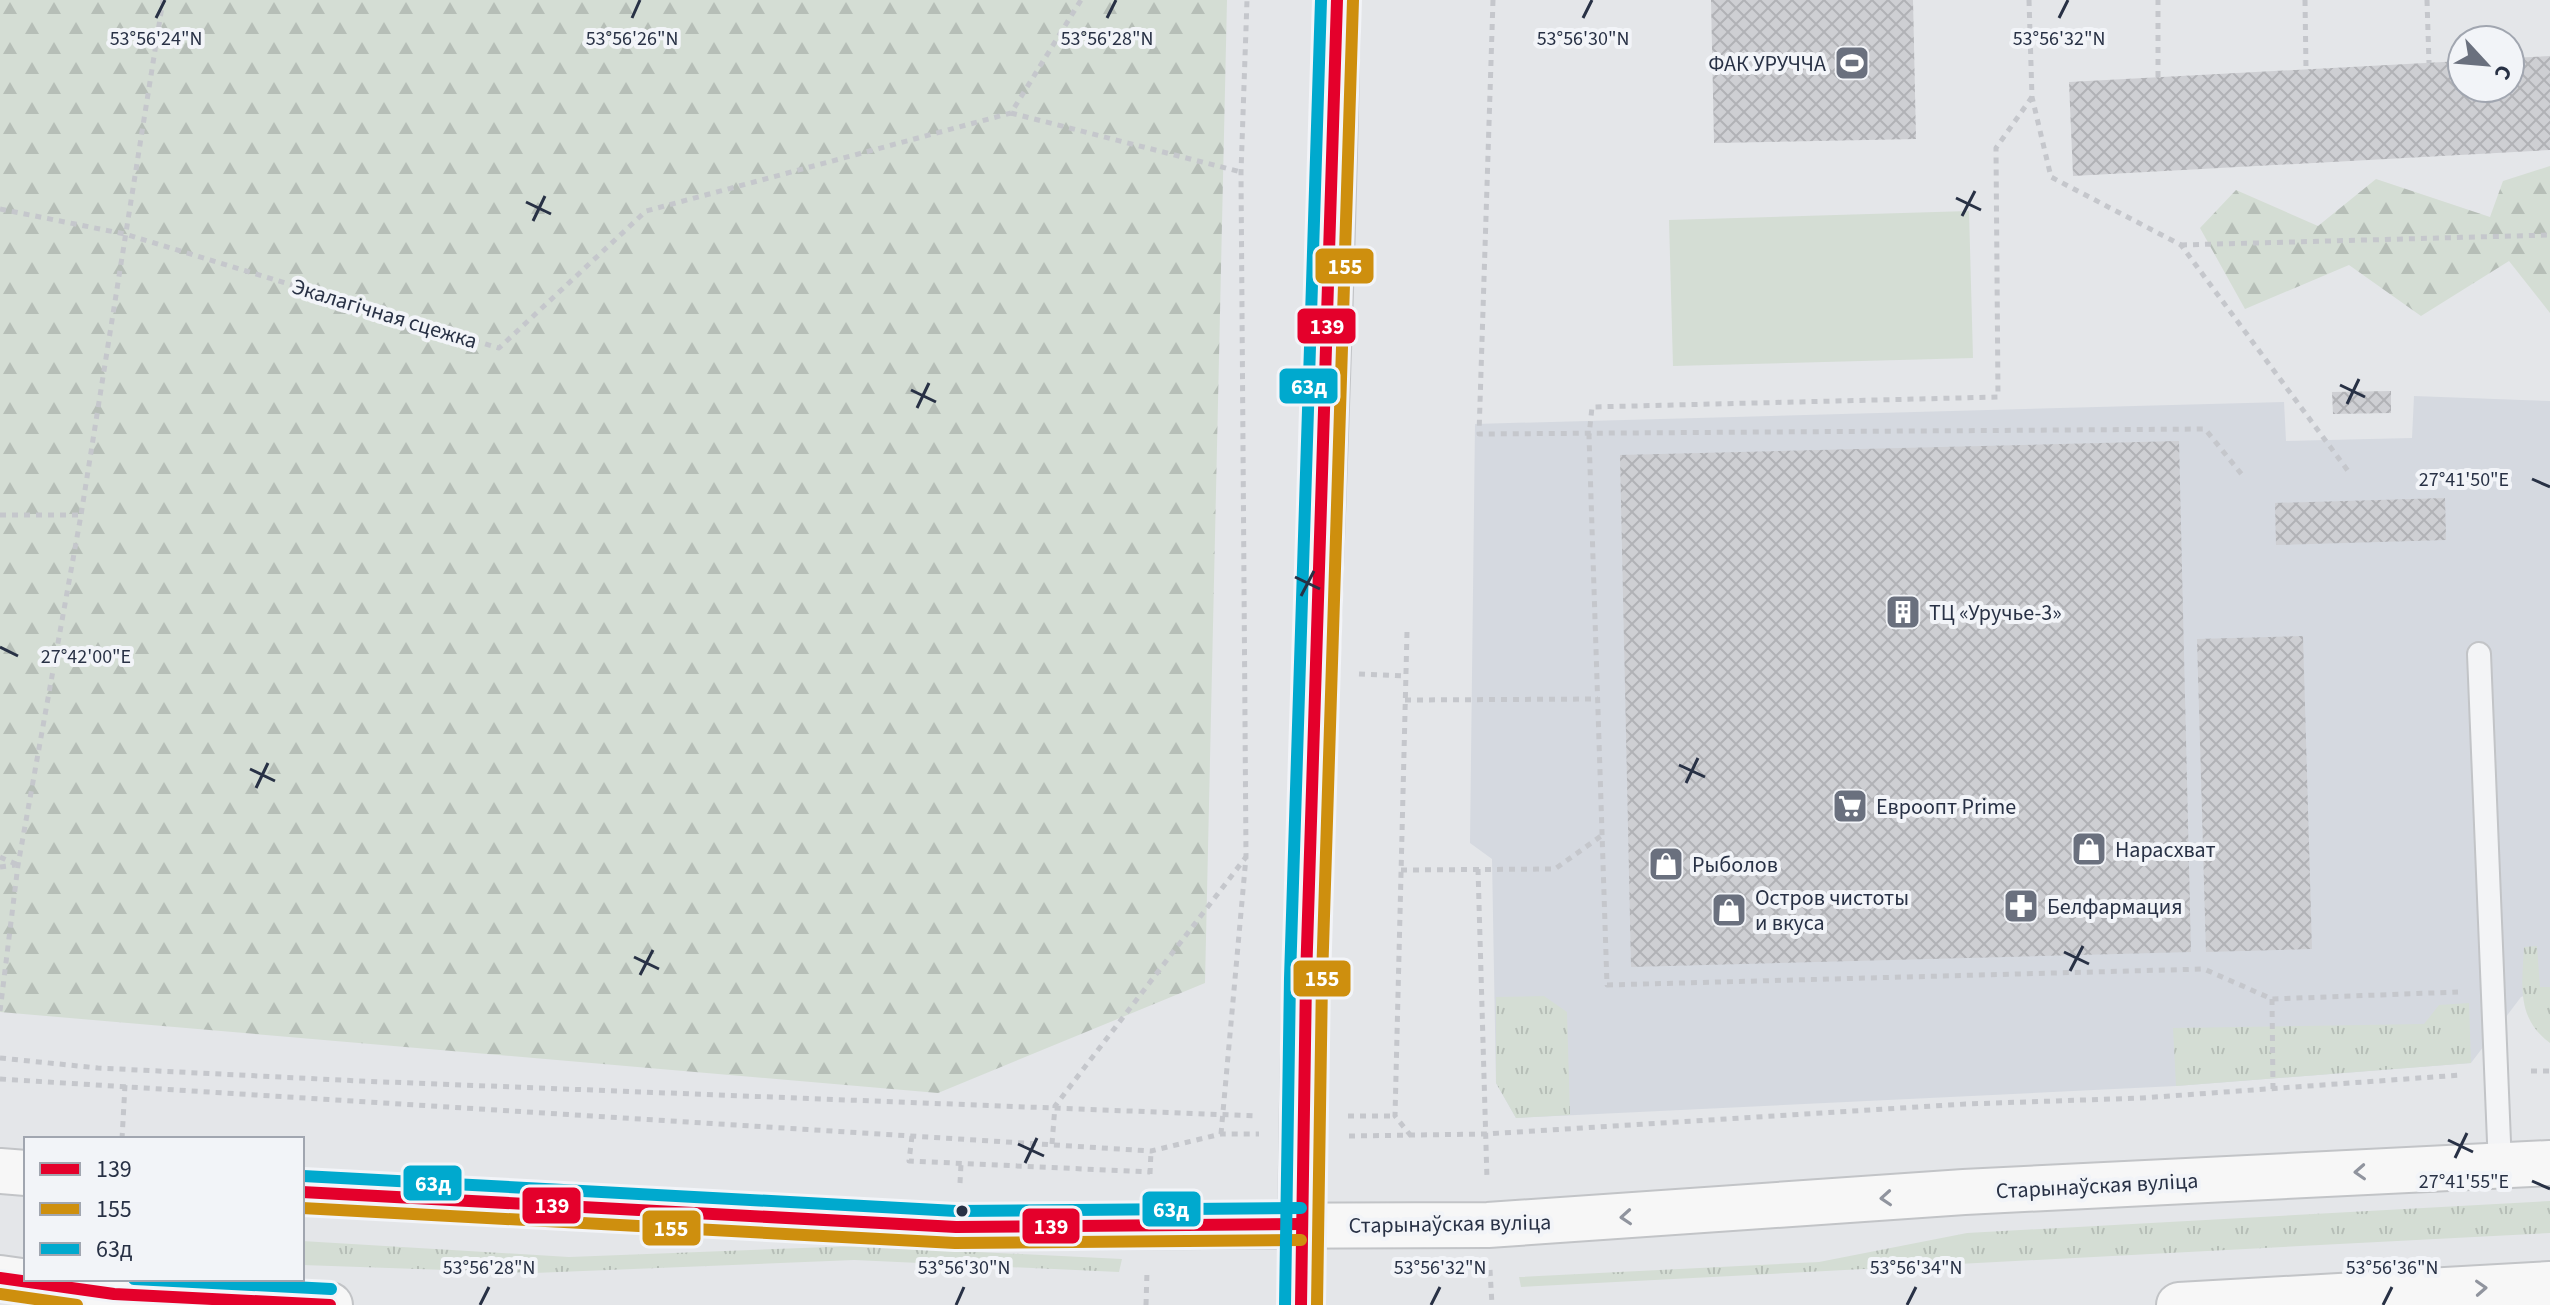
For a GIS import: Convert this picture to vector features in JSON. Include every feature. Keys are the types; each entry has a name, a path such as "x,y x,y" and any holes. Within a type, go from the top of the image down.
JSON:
{"main road":[{"path":"1301,1305 1302,1116 1333,234 1337,0"},
{"name":"Старынаўская вуліца","path":"304,1192 956,1227 1546,1223 1964,1192 2550,1163"},
{"path":"0,1171 24,1173"},
{"path":"0,1278 114,1294 330,1305"},
{"path":"2179,1305 2550,1284"}],"lane":[{"path":"2479,654 2500,1166"}],"path":[{"path":"0,1011 18,865 81,515 163,0"},
{"path":"1081,0 1011,113 1241,172"},
{"path":"0,1079 1151,1151 1221,1134 1246,857 1241,172 1247,0"},
{"path":"1493,0 1479,434 1589,436 2205,429 2243,476"},
{"path":"2029,0 2032,97 2051,177 2181,245 2351,475"},
{"path":"2158,0 2158,77"},
{"path":"2305,0 2306,69"},
{"path":"2427,0 2429,63"},
{"path":"2032,97 1996,148 1998,397 1592,407 1589,436 1607,985 2204,969 2272,999 2494,991"},
{"name":"Экалагічная сцежка","path":"0,209 125,234 499,348 646,211 1011,113"},
{"path":"2181,245 2550,235"},
{"path":"0,515 81,515"},
{"path":"1407,632 1395,1116 1412,1137 2550,1071"},
{"path":"1405,700 1598,699"},
{"path":"1401,870 1555,869 1602,835"},
{"path":"0,857 18,865"},
{"path":"1052,1144 1055,1106 1246,857"},
{"path":"0,867 18,865"},
{"path":"1478,869 1485,1134"},
{"path":"2272,999 2273,1089"},
{"path":"0,1058 98,1068 329,1079 1055,1106 1225,1116 1395,1116"},
{"path":"122,1137 125,1085"},
{"path":"912,1136 909,1161 1150,1172"}],"shaded area":[{"path":"2414,396 2550,401 2550,987 2521,997 2471,1063 2176,1086 1516,1118 1496,1083 1492,859 1470,843 1475,424 2284,402 2286,441 2412,438"}],"green space":[{"path":"0,0 1227,0 1205,983 938,1093 0,1012"},
{"path":"2550,166 2550,313 2509,261 2421,316 2349,265 2245,309 2200,228 2236,190 2318,226 2376,179 2490,217 2503,181"},
{"path":"1969,211 1973,358 1673,366 1669,220"},
{"path":"2537,946 2540,987 2550,987 2550,1043 2531,1023 2524,1000 2524,947"},
{"path":"1544,996 1567,1012 1570,1115 1516,1118 1496,1083 1496,997"},
{"path":"2469,1003 2471,1063 2176,1086 2173,1028 2424,1024 2439,1005"},
{"path":"2550,1201 2550,1233 1521,1287 1519,1277 1819,1262 1967,1233"},
{"path":"304,1241 569,1257 855,1246 1122,1259 1119,1272 854,1260 534,1273 304,1265"}],"building":[{"path":"1711,0 1913,0 1916,139 1714,143"},
{"path":"2550,56 2550,150 2073,176 2069,82 2446,62 2446,104 2526,104 2526,57"},
{"path":"2391,391 2391,413 2333,414 2332,392"},
{"name":"ТЦ «Уручье-3»","path":"2179,441 2191,952 1631,967 1620,455"},
{"path":"2445,498 2446,540 2276,545 2275,503"},
{"path":"2303,636 2312,949 2206,952 2197,639"}],"transit line":[{"name":"63д","path":"1285,1305 1290,978 1321,0"},
{"name":"139","path":"1301,1305 1306,979 1337,0"},
{"name":"155","path":"1317,1305 1322,979 1353,0"},
{"name":"63д","path":"304,1176 956,1211 1301,1208"},
{"name":"139","path":"304,1192 956,1227 1301,1224"},
{"name":"155","path":"304,1208 955,1243 1301,1240"},
{"name":"139","path":"0,1278 114,1294 330,1305"},
{"name":"63д","path":"173,1281 331,1289"},
{"name":"155","path":"0,1294 77,1305"}],"place":[{"name":"ФАК УРУЧЧА","path":"1852,63"},
{"name":"ТЦ «Уручье-3»","path":"1903,612"},
{"name":"Евроопт Prime","path":"1850,806"},
{"name":"Нарасхват","path":"2089,849"},
{"name":"Рыболов","path":"1666,864"},
{"name":"Белфармация","path":"2021,906"},
{"name":"Остров чистоты и вкуса","path":"1729,910"}]}
